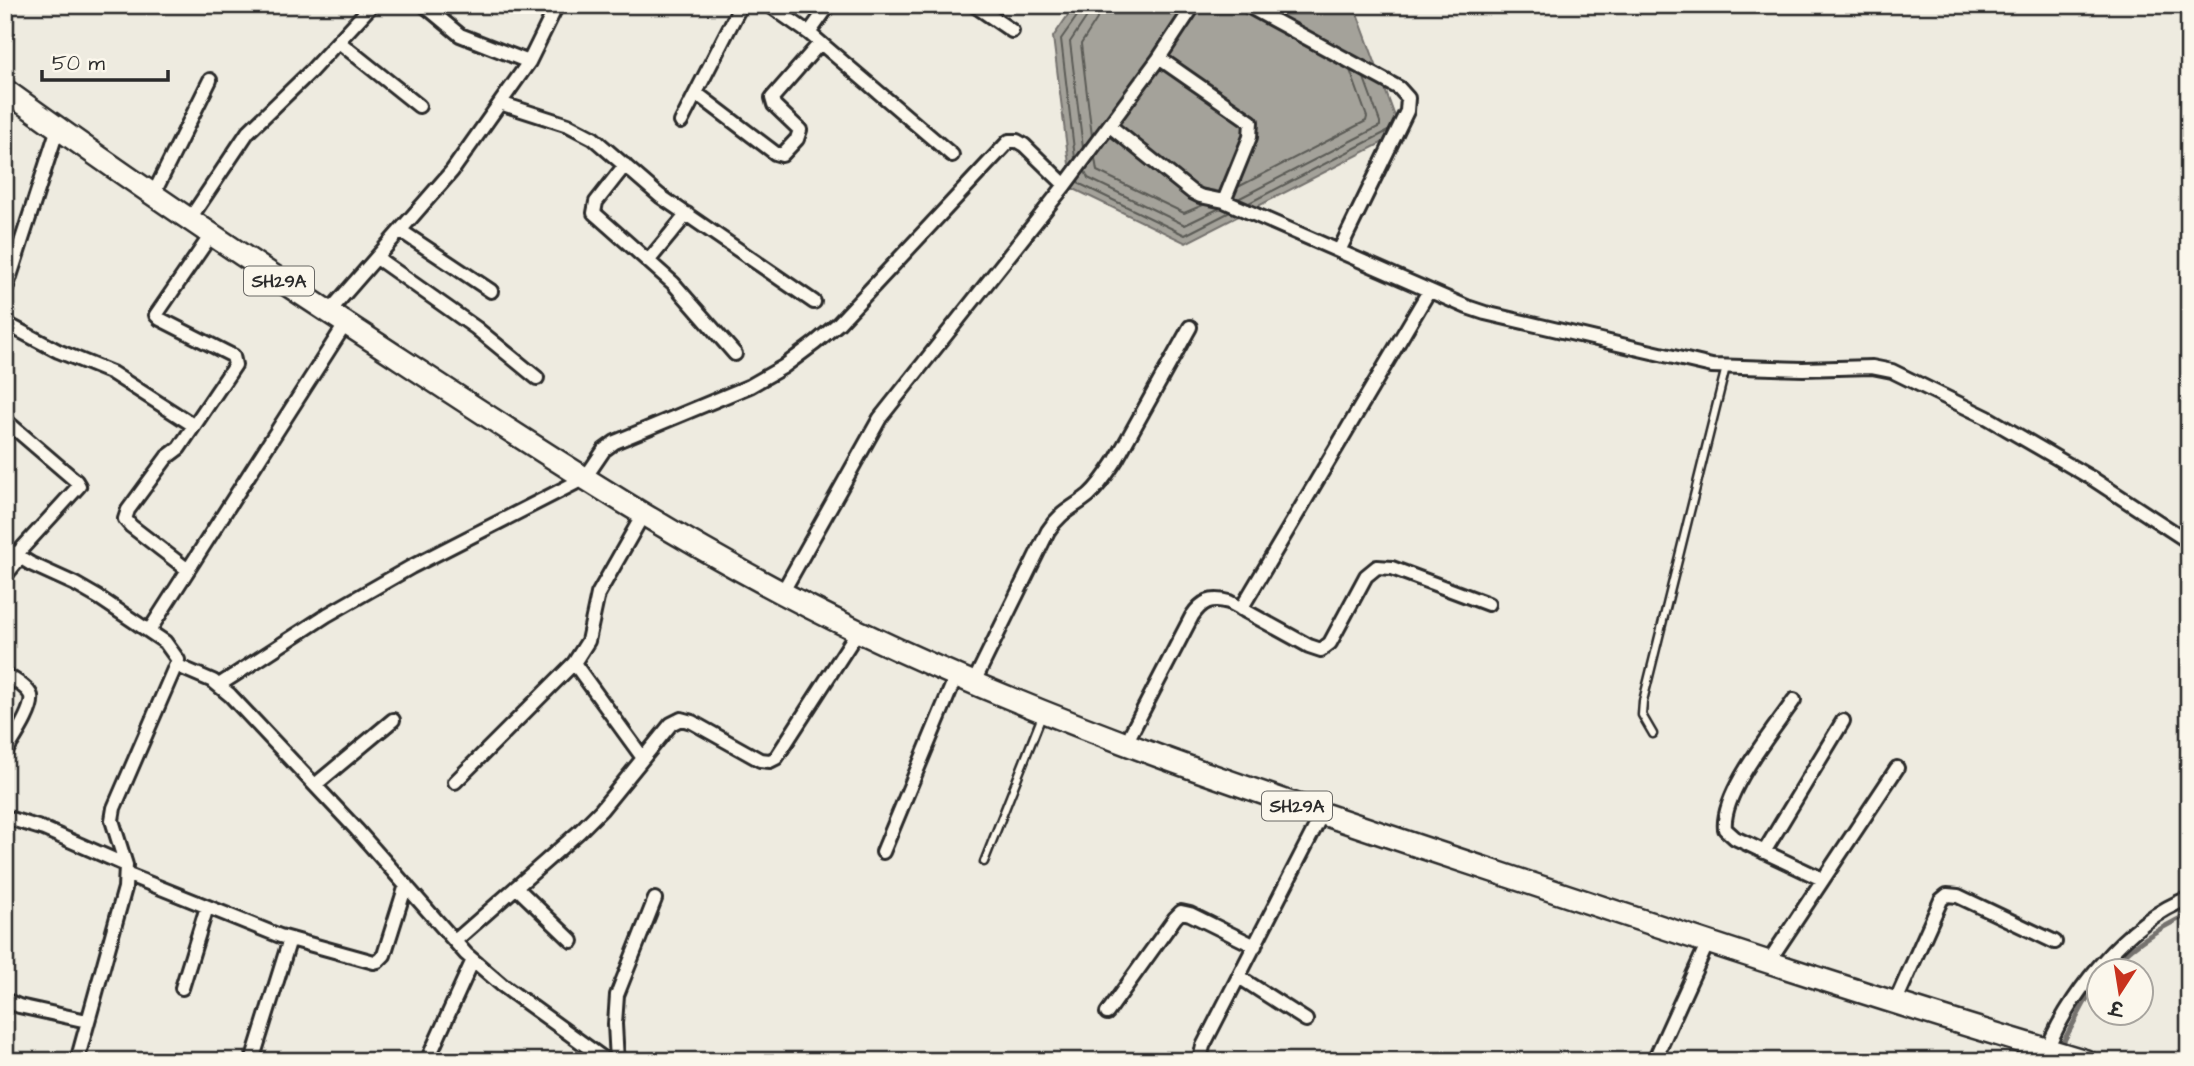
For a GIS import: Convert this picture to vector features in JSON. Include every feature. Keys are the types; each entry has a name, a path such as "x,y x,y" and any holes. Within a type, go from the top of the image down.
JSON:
{"main road":[{"name":"SH29A","path":"5,90 189,220 445,390 644,513 782,593 858,631 965,680 1241,787 2059,1056"}],"street":[{"path":"189,220 248,132 339,43 372,5"},
{"path":"424,5 460,35 528,62"},
{"path":"149,631 337,318 377,258 452,171 500,103 528,62 557,5"},
{"path":"681,122 741,5"},
{"path":"769,5 808,33 952,155"},
{"path":"808,33 829,5"},
{"path":"974,5 1012,31"},
{"path":"782,593 880,418 1110,126 1194,5"},
{"path":"1246,5 1399,88 1408,99 1406,111 1339,251"},
{"path":"339,43 419,106"},
{"path":"696,93 775,153 782,155 797,139 800,130 774,105 772,98 820,43"},
{"path":"1159,58 1251,122 1250,137 1224,201"},
{"path":"153,195 210,80"},
{"path":"500,103 574,128 600,143 660,196 814,302"},
{"path":"1110,126 1192,192 1224,201 1467,307 1513,321 1701,364 1726,367 1872,367 1892,371 1988,418 2093,479 2189,542"},
{"path":"5,292 58,128"},
{"path":"219,685 327,615 574,471 615,442 750,386 783,367 839,323 1009,141 1024,145 1065,185"},
{"path":"625,165 596,202 594,210 673,283 735,355"},
{"path":"649,260 687,214"},
{"path":"401,230 491,291"},
{"path":"188,570 125,519 128,510 167,457 180,448 233,368 235,359 228,353 156,315 211,235"},
{"path":"377,258 475,328 537,378"},
{"path":"1241,609 1429,291"},
{"path":"5,323 58,351 112,373 193,425"},
{"path":"883,852 965,680 1048,531 1059,516 1086,497 1102,481 1190,327"},
{"path":"5,420 79,486 13,554 5,576"},
{"path":"455,782 574,663 588,641 598,594 644,513"},
{"path":"13,554 75,584 149,631 166,642 177,661 219,685 315,785 472,960 607,1061"},
{"path":"1126,743 1198,607 1211,599 1219,599 1241,609 1321,650 1330,643 1366,576 1377,567 1391,568 1488,604"},
{"path":"455,941 586,825 671,724 681,719 692,722 761,760 773,760 858,631"},
{"path":"77,1061 125,888 126,870 113,825 114,808 177,661"},
{"path":"574,663 643,758"},
{"path":"5,674 30,694 29,708 5,753"},
{"path":"1794,701 1735,788 1725,816 1725,829 1729,835 1822,879"},
{"path":"315,785 393,720"},
{"path":"1764,852 1843,721"},
{"path":"1769,961 1897,768"},
{"path":"1203,1061 1203,1046 1322,814"},
{"path":"5,817 44,829 207,907 290,939 366,961 378,961 383,955 406,885"},
{"path":"517,888 572,941"},
{"path":"1895,1003 1941,901 1947,895 1958,896 2055,942"},
{"path":"2059,1056 2086,982 2141,924 2171,905 2189,898"},
{"path":"617,1061 617,995 655,899"},
{"path":"183,988 207,907"},
{"path":"1107,1013 1181,912 1255,946"},
{"path":"252,1061 290,939"},
{"path":"1654,1061 1708,942"},
{"path":"427,1061 472,960"},
{"path":"1239,977 1306,1020"},
{"path":"5,1000 19,1006 87,1021"}],"lane":[{"path":"1653,734 1642,715 1643,701 1726,367"},
{"path":"985,862 1044,711"}],"water":[{"path":"1075,5 1354,5 1401,133 1186,243 1072,188 1053,37"}],"waterway":[{"path":"2121,958 2146,938 2189,914"},
{"path":"2060,1048 2086,1000"}]}
